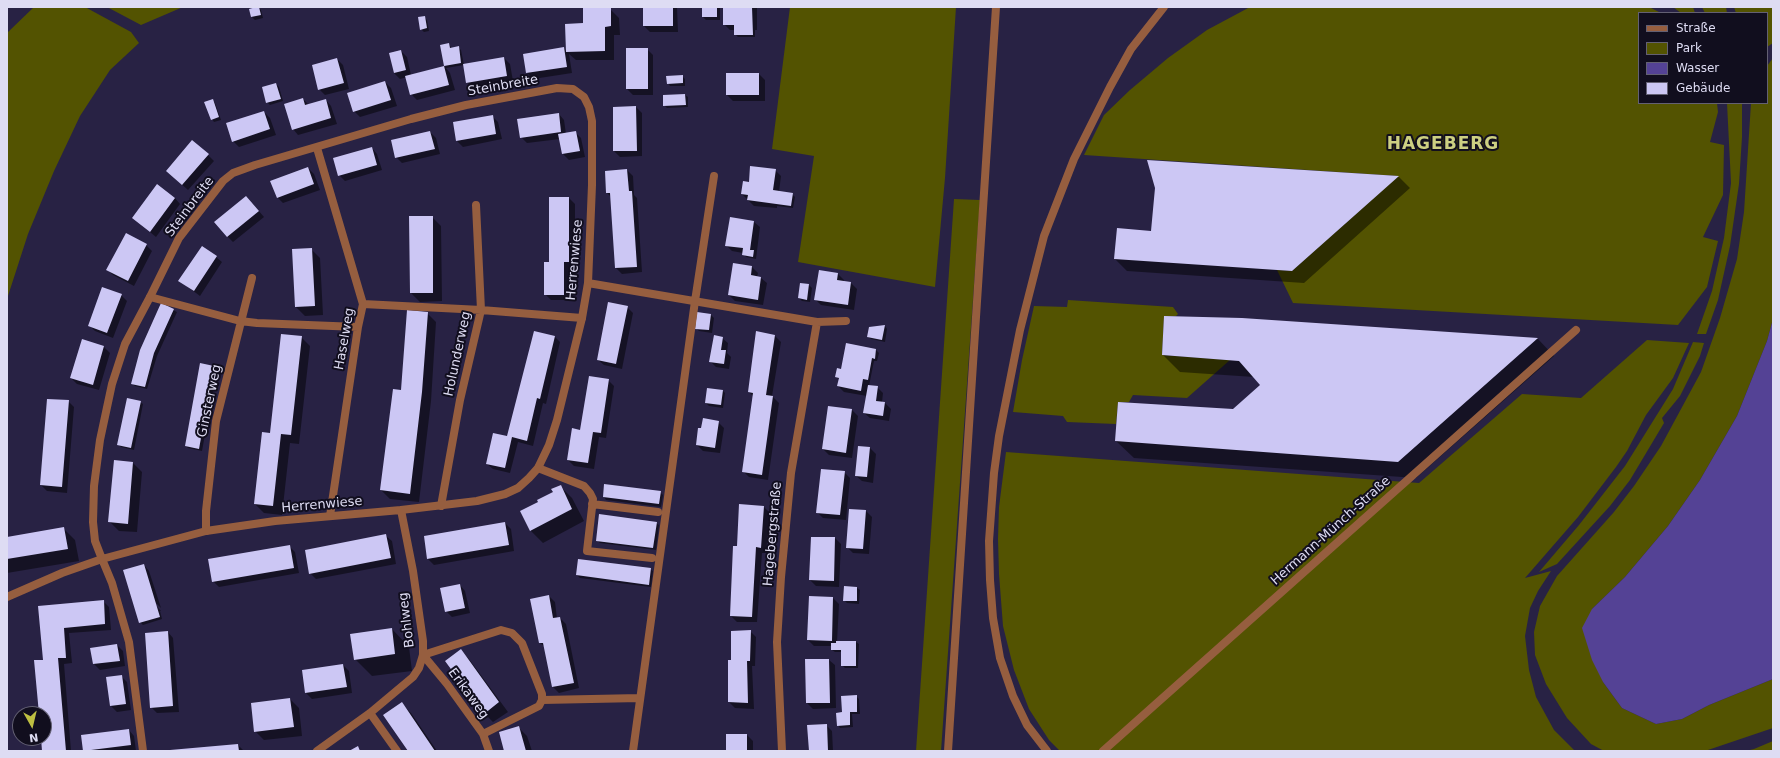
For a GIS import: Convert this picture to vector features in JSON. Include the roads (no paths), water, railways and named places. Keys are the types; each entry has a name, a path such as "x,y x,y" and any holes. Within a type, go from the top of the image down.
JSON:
{"street":[{"path":"948,751 996,7"},
{"path":"1047,751 1027,725 1013,696 1000,658 993,618 989,541 994,473 999,436 1021,324 1044,236 1074,159 1104,99 1131,49 1164,7"},
{"name":"Steinbreite","path":"102,558 95,541 93,522 94,486 100,440 112,384 125,344 179,238 223,181 233,173 255,165 317,148 404,121 466,105 557,88 573,89 584,97"},
{"name":"Herrenwiese","path":"7,597 62,573 102,558 206,531 275,521 441,506 476,501 505,494 518,488 538,468 549,445 557,420 582,318 588,283 592,185 592,121 589,107 584,97"},
{"name":"Haselweg","path":"317,148 363,304 358,327 330,516"},
{"path":"633,751 695,301 714,176"},
{"name":"Holunderweg","path":"441,506 460,400 481,310 476,205"},
{"name":"Ginsterweg","path":"206,531 206,511 216,421 252,278"},
{"path":"588,283 817,322 846,320"},
{"path":"150,297 240,321 358,327"},
{"path":"363,304 481,310 582,318"},
{"name":"Hagebergstraße","path":"782,751 777,642 781,577 791,474 817,322"},
{"name":"Hermann-Münch-Straße","path":"1103,751 1576,330"},
{"path":"538,468 584,486 590,493 593,499 587,551 652,558"},
{"path":"592,504 658,512"},
{"name":"Bohlweg","path":"319,750 370,713 413,676 419,668 423,656 423,641 413,571 401,510"},
{"path":"102,558 112,583 129,642 143,751"},
{"path":"423,656 501,630 512,633 522,643 542,694 542,700 539,706 483,734"},
{"name":"Erikaweg","path":"423,656 447,684 483,734 489,751"},
{"path":"542,700 640,698"},
{"path":"370,713 397,751"}],"water":[{"path":"1773,319 1773,679 1709,705 1682,719 1656,724 1622,708 1603,682 1592,660 1582,628 1592,609 1625,577 1668,526 1700,480 1737,416 1767,341"}],"district":[{"name":"HAGEBERG","path":"1443,145"}]}
